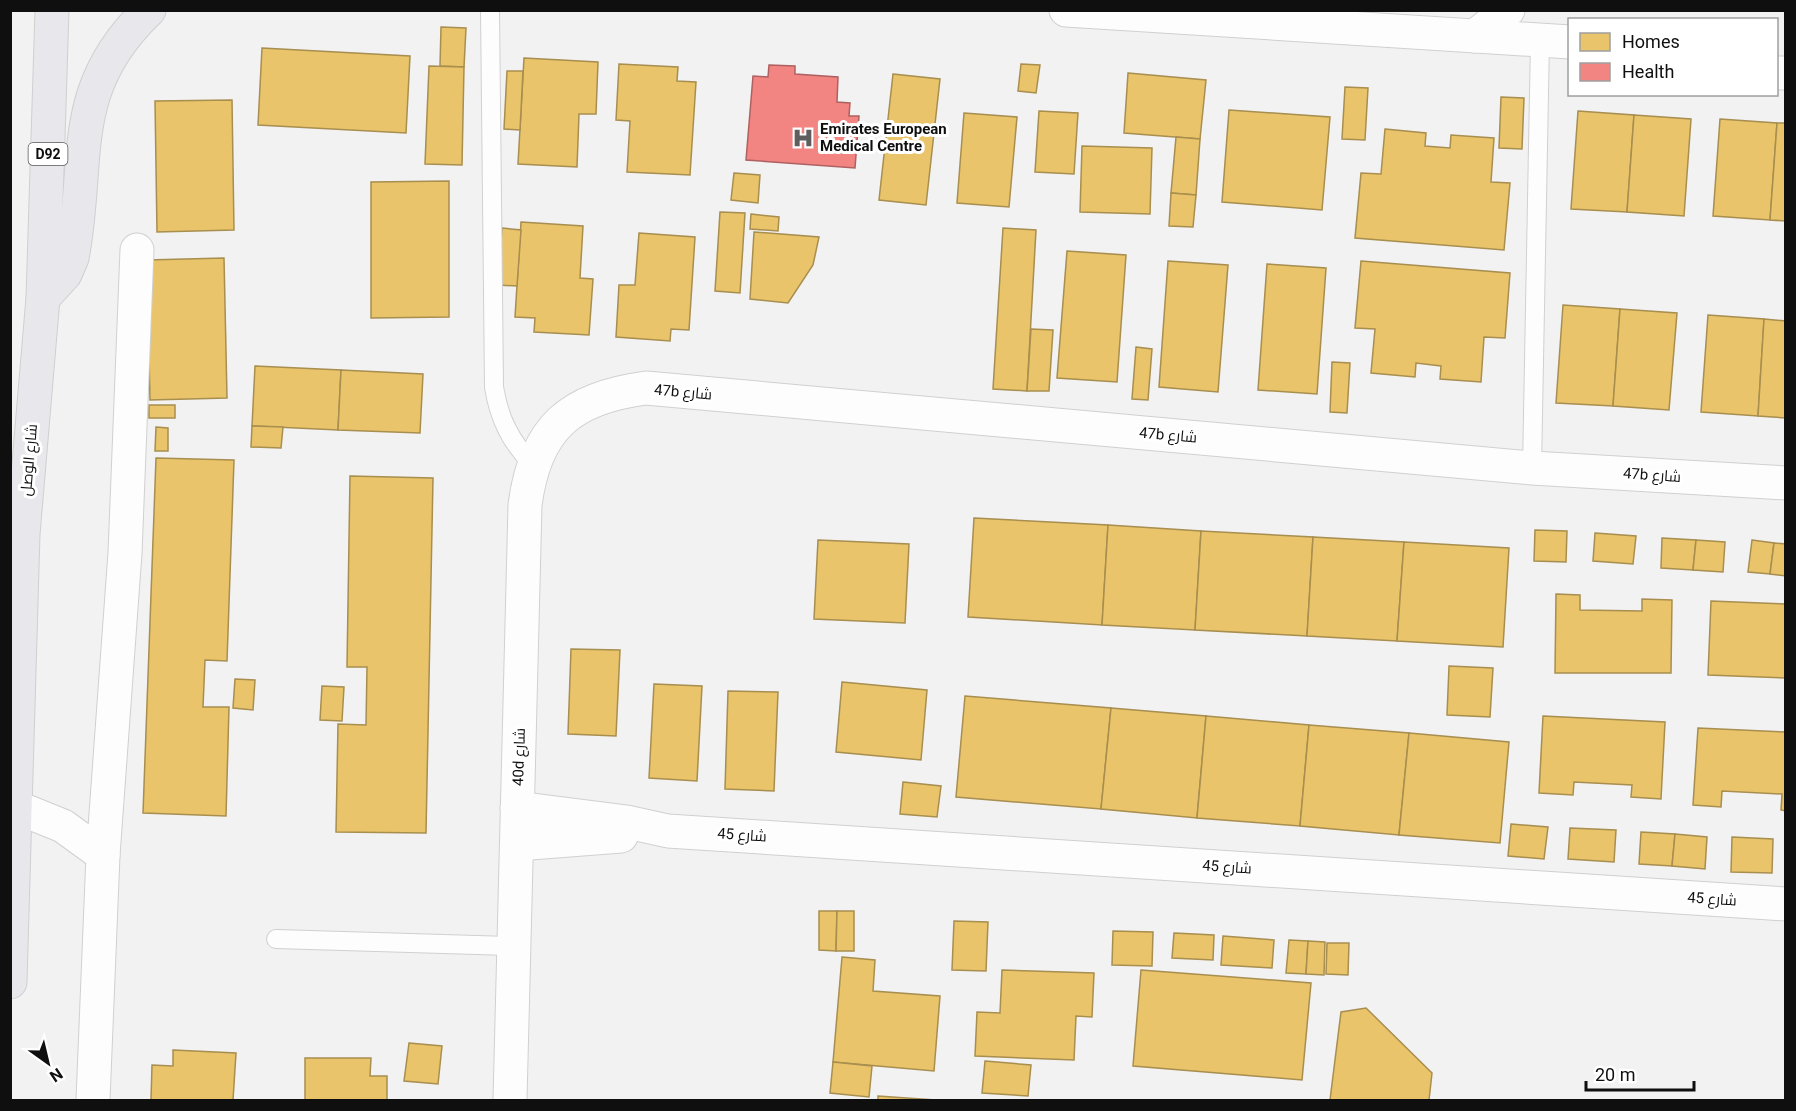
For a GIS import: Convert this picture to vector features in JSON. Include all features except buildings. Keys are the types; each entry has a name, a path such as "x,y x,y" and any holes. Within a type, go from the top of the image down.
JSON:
{"main road":[{"name":"شارع الوصل","path":"10,982 22,534 43,298 52,10"},
{"path":"43,298 65,274 72,258 83,134 97,84 122,40 149,10"},
{"path":"10,425 22,534"}],"street":[{"path":"1066,10 1555,41"},
{"path":"1474,36 1508,10"},
{"path":"93,1101 103,855 125,553 137,250"},
{"name":"47b شارع","path":"558,422 584,403 614,392 646,388 1532,468 1785,483"},
{"name":"40d شارع","path":"510,1101 525,506 533,465 543,442 558,422"},
{"path":"16,807 63,825 103,855"},
{"name":"شارع 45","path":"518,808 627,822 668,831 1785,904"},
{"name":"شارع 45","path":"517,844 668,831"}],"lane":[{"path":"490,10 494,387 504,426 517,448 533,465"},
{"path":"1532,468 1555,41"},
{"path":"276,939 514,946"}],"place":[{"name":"Emirates European Medical Centre","path":"803,138"}]}
